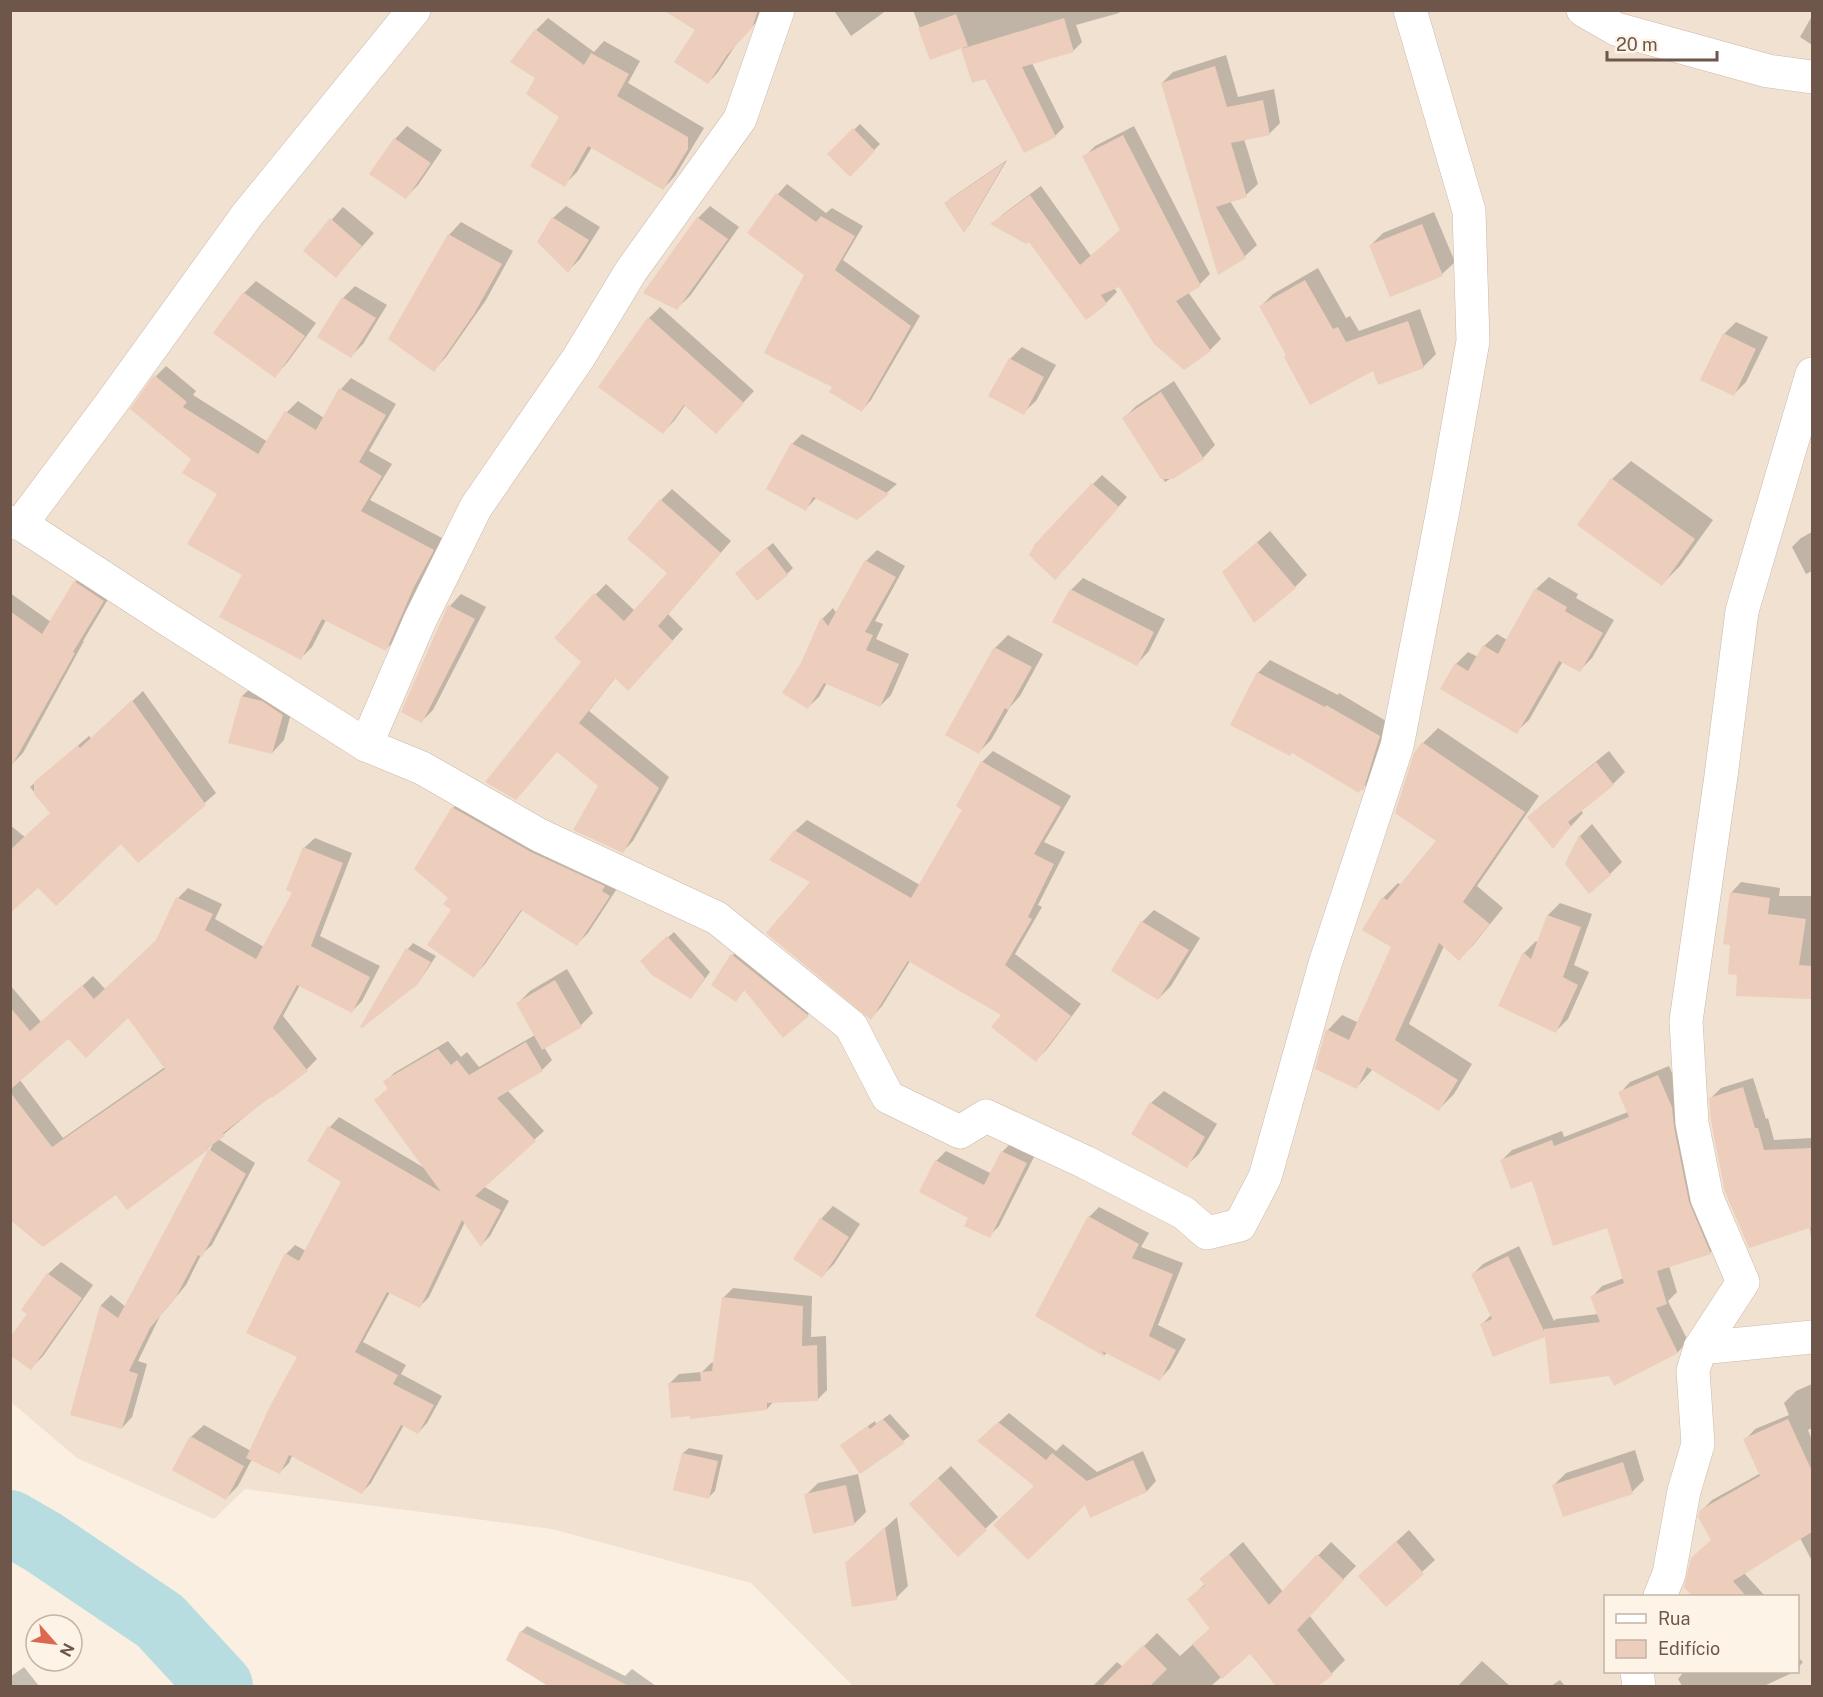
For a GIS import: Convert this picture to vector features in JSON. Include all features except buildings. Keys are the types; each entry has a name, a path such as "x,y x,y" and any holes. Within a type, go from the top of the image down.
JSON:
{"street":[{"path":"414,10 247,215 110,405 16,523 366,745 422,768 539,835 717,918 851,1026 888,1097 960,1132 986,1116 1085,1162 1184,1213 1207,1233 1240,1225 1265,1177 1325,964 1397,746 1473,341 1469,211 1410,10"},
{"path":"366,745 420,620 476,507 579,357 631,271 740,119 778,10"},
{"path":"1583,10 1616,29 1768,71 1812,77"},
{"path":"1660,1595 1668,1574 1684,1491 1698,1444 1693,1371 1700,1348 1743,1282 1707,1198 1692,1123 1686,1021 1742,611 1812,374"},
{"path":"1700,1348 1812,1337"}],"shaded area":[{"path":"11,11 1812,11 1812,1686 853,1686 751,1583 552,1529 245,1489 214,1519 77,1458 11,1402"}],"waterway":[{"path":"10,1523 43,1542 160,1621 220,1686"}]}
